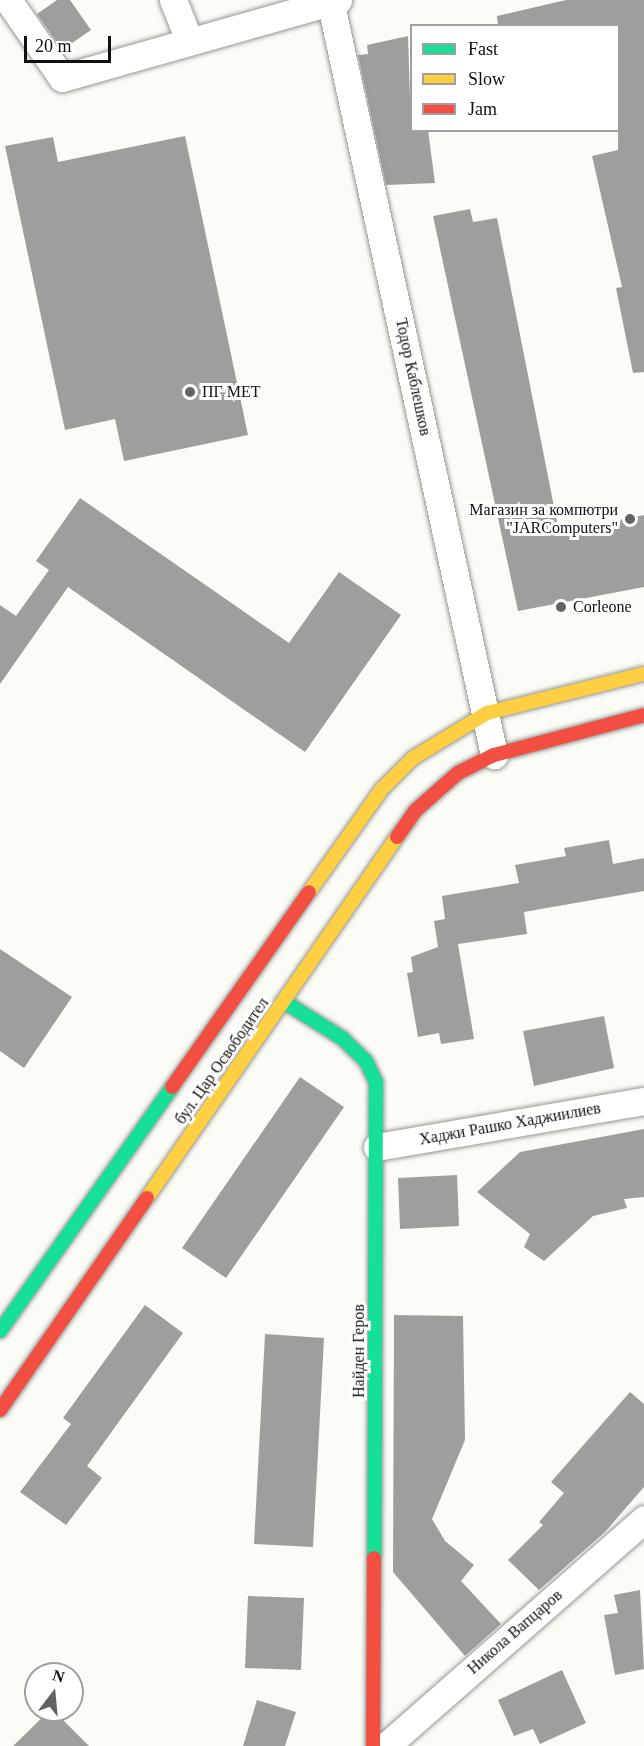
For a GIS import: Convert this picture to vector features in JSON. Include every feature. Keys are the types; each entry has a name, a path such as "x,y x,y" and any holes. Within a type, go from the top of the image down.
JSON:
{"street":[{"path":"8,0 62,78 189,40 333,1"},
{"path":"173,0 189,40"},
{"name":"Тодор Каблешков","path":"333,1 487,713 494,755"},
{"name":"бул. Цар Освободител","path":"0,1331 382,789 413,758 487,713 644,674"},
{"name":"бул. Цар Освободител","path":"0,1410 415,811 458,773 494,755 644,715"},
{"name":"Найден Геров","path":"283,1001 366,1060 376,1082 373,1746"},
{"name":"Хаджи Рашко Хаджиилиев","path":"376,1147 644,1101"},
{"name":"Никола Вапцаров","path":"387,1746 644,1520"}],"building":[{"path":"57,0 70,0 91,30 62,50 37,14"},
{"path":"566,0 644,0 644,372 633,373 616,288 622,287 592,156 618,150 620,24 498,24 497,16"},
{"path":"408,36 410,132 428,132 435,183 386,185 358,55 368,54 367,45"},
{"path":"185,136 248,435 124,461 115,419 65,430 5,146 53,137 58,162"},
{"path":"470,209 473,222 497,218 559,532 644,515 644,587 518,611 433,216"},
{"path":"80,498 289,643 339,572 401,615 305,752 68,587 0,684 0,605 16,616 49,570 36,561"},
{"path":"609,840 613,864 644,858 644,891 524,912 527,934 458,944 474,1039 441,1044 439,1033 418,1037 407,973 413,972 411,957 438,947 434,921 445,919 442,896 519,883 515,865 566,856 564,848"},
{"path":"0,949 72,997 24,1068 0,1051"},
{"path":"604,1016 614,1068 534,1086 523,1031"},
{"path":"300,1077 344,1107 226,1278 182,1248"},
{"path":"644,1129 644,1197 624,1199 627,1208 593,1216 544,1261 524,1247 530,1234 477,1192 520,1152"},
{"path":"457,1175 459,1226 400,1229 398,1178"},
{"path":"145,1305 183,1333 87,1466 102,1478 66,1525 20,1492 71,1424 63,1418"},
{"path":"394,1315 463,1316 465,1440 432,1519 445,1541 474,1565 461,1581 501,1624 465,1656 393,1572"},
{"path":"265,1334 324,1338 313,1547 254,1544"},
{"path":"630,1392 644,1404 644,1487 605,1532 539,1590 508,1560 543,1525 539,1522 564,1493 551,1482"},
{"path":"640,1590 644,1669 615,1675 604,1615 618,1613 614,1595"},
{"path":"248,1596 304,1598 301,1670 245,1668"},
{"path":"562,1670 586,1723 540,1744 533,1729 514,1736 498,1700"},
{"path":"257,1700 296,1712 285,1746 243,1746"},
{"path":"38,1722 65,1722 89,1746 13,1746"}],"traffic: fast":[{"path":"283,1001 342,1038 366,1061 376,1082 374,1558"},
{"path":"0,1331 172,1087"}],"traffic: slow":[{"path":"309,892 382,789 413,758 487,713 644,674"},
{"path":"147,1198 397,837"}],"traffic: jam":[{"path":"397,837 415,811 458,773 494,755 644,715"},
{"path":"172,1087 309,892"},
{"path":"0,1410 147,1198"},
{"path":"373,1746 374,1558"}],"place":[{"name":"ПГ МЕТ","path":"190,392"},
{"name":"Магазин за компютри \"JARComputers\"","path":"630,519"},
{"name":"Corleone","path":"561,607"}]}
